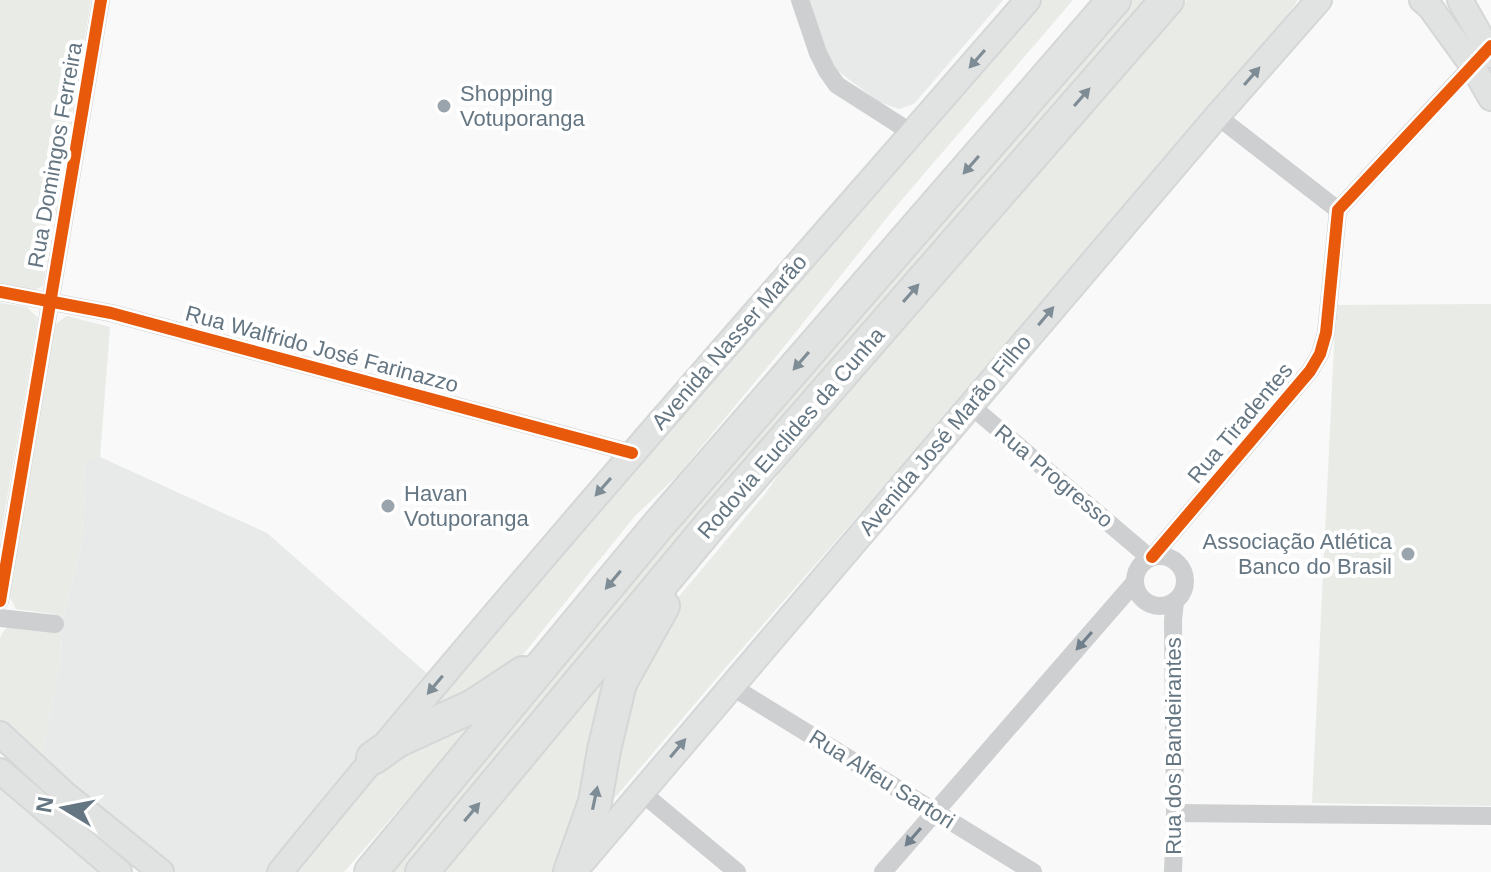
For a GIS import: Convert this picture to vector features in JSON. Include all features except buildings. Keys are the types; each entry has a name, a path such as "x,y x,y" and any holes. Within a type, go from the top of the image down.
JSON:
{"highway":[{"name":"Rodovia Euclides da Cunha","path":"371,872 656,528 1114,0"},
{"name":"Rodovia Euclides da Cunha","path":"422,872 717,517 1167,0"},
{"path":"572,872 595,802 620,683 656,616 717,517"},
{"path":"373,758 397,741 473,706 553,653"}],"main road":[{"name":"Avenida Nasser Marão","path":"280,872 632,453 1028,0"},
{"name":"Avenida José Marão Filho","path":"572,872 1319,0"},
{"path":"1422,0 1485,54"},
{"path":"1460,0 1485,54 1491,98"},
{"path":"0,734 119,872"},
{"path":"0,771 58,804 161,872"}],"street":[{"name":"Rua Domingos Ferreira","path":"0,601 101,0"},
{"path":"800,0 818,53 837,85 912,133"},
{"path":"1217,116 1338,210 1485,54"},
{"name":"Rua Tiradentes","path":"883,872 1143,562 1310,371 1320,354 1326,333 1338,210"},
{"name":"Rua Walfrido José Farinazzo","path":"0,292 111,313 632,453"},
{"name":"Rua Progresso","path":"970,405 1143,562"},
{"path":"1166,556 1183,569 1186,584 1169,610 1147,603 1138,594 1143,562 1166,556"},
{"name":"Rua dos Bandeirantes","path":"1169,610 1175,813 1173,872"},
{"path":"0,618 55,624"},
{"name":"Rua Alfeu Sartori","path":"731,686 1033,872"},
{"path":"641,792 737,872"},
{"path":"1175,813 1491,816"}],"shaded area":[{"path":"0,0 91,0 43,286 31,292 0,286"},
{"path":"806,0 1003,0 914,104 899,109 879,102 831,66"},
{"path":"1036,0 1073,0 893,210 678,475 635,516 517,662 472,702 428,708"},
{"path":"1122,0 1156,0 410,872 382,872"},
{"path":"1187,0 1298,0 1260,54 613,800 606,799 609,750 660,619 765,494 791,456"},
{"path":"0,303 27,307 38,318 0,539"},
{"name":"Associação Atlética Banco do Brasil","path":"1491,304 1491,806 1312,803 1336,305"},
{"path":"67,316 110,327 100,457 85,461 82,542 61,626 62,654 41,760 0,724 0,639 9,626 16,623 60,619 54,614 16,609 8,594 50,328"},
{"path":"100,457 267,533 430,676 266,872 173,872 41,760 62,654 61,626 82,542 85,460"},
{"path":"609,669 598,747 561,861 552,872 443,872 585,704"},
{"path":"475,717 471,727 344,872 292,872 339,811 365,789 388,763"},
{"path":"0,785 104,872 0,872"}],"cycle path":[{"path":"0,601 101,0"},
{"path":"1152,557 1310,371 1320,354 1326,333 1338,210 1491,46"},
{"path":"0,292 111,313 632,453"}],"place":[{"name":"Shopping Votuporanga","path":"444,106"},
{"name":"Havan Votuporanga","path":"388,506"},
{"name":"Associação Atlética Banco do Brasil","path":"1408,554"}]}
